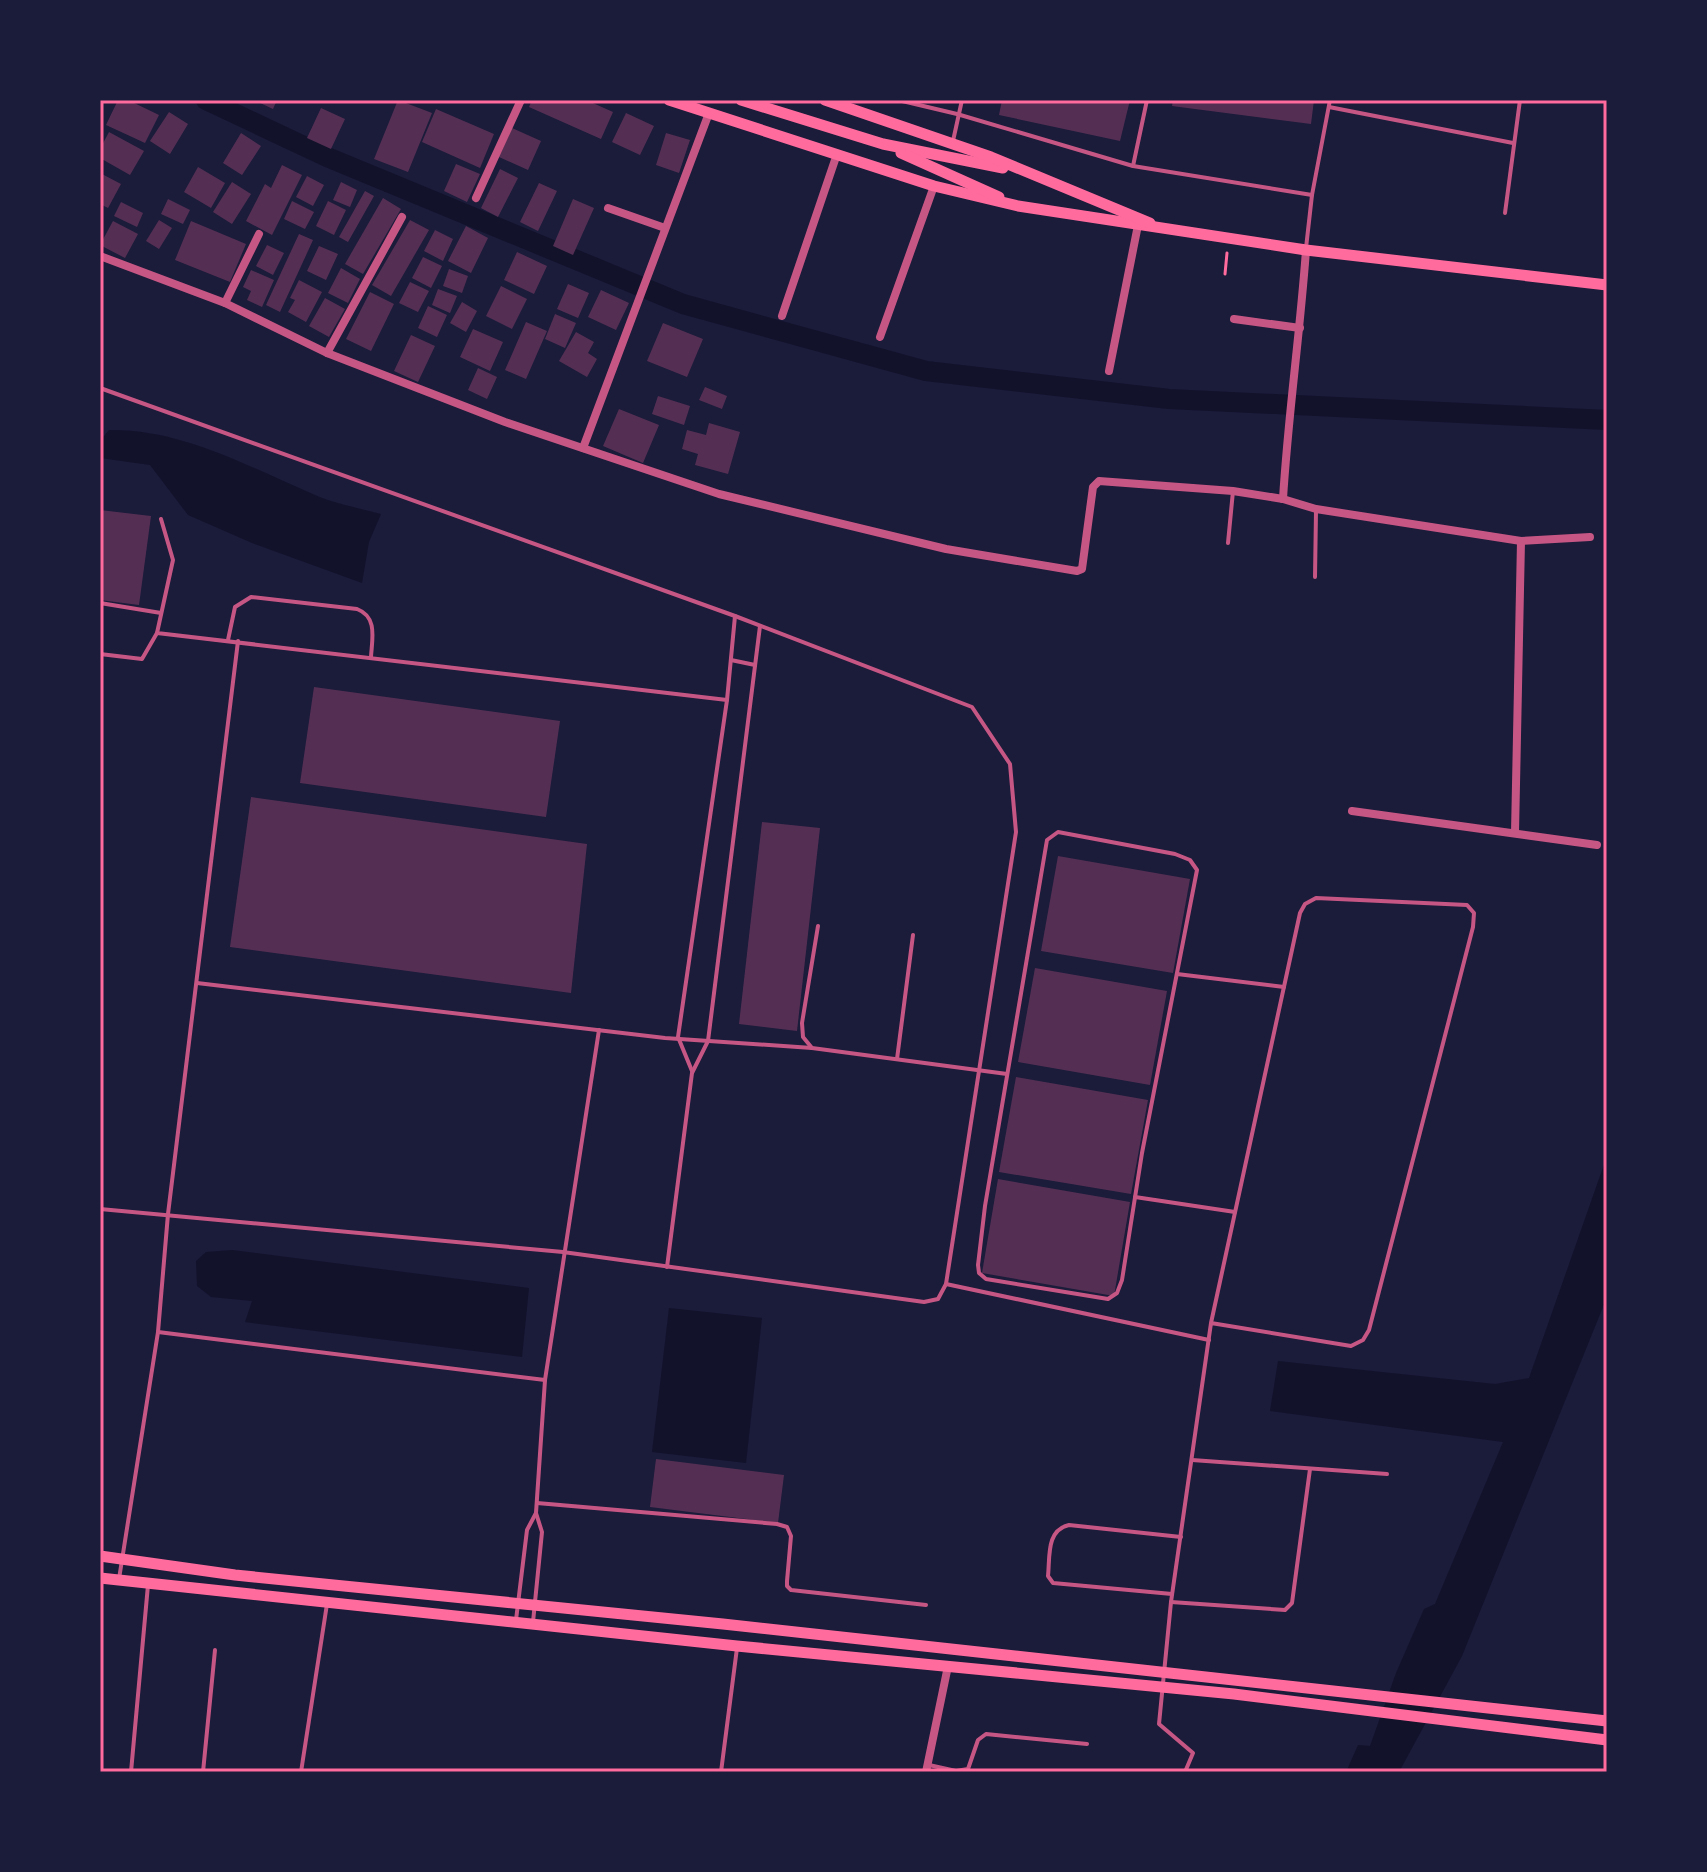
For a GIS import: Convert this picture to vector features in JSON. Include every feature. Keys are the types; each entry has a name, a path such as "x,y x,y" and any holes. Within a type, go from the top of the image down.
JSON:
{"main road":[{"path":"669,100 934,186 1018,206 1306,250 1607,285"},
{"path":"741,100 883,144 1029,173"},
{"path":"825,100 953,143 1166,229"},
{"path":"883,144 1018,206"},
{"path":"100,1556 235,1575 1163,1671 1607,1721"},
{"path":"100,1578 737,1646 1234,1694 1607,1740"}],"street":[{"path":"476,198 521,100"},
{"path":"583,448 709,113"},
{"path":"782,316 837,154"},
{"path":"880,337 934,186"},
{"path":"608,208 665,228"},
{"path":"327,353 402,217"},
{"path":"1109,371 1138,225"},
{"path":"225,303 259,234"},
{"path":"1283,499 1288,415 1300,328 1306,250"},
{"path":"100,256 225,303 327,353 505,422 732,497 946,549 1077,571 1084,565 1093,487 1099,481 1233,491 1283,499 1316,509 1521,541 1590,537"},
{"path":"1234,319 1300,328"},
{"path":"1515,833 1521,541"},
{"path":"1352,811 1597,845"},
{"path":"927,1768 948,1666"}],"lane":[{"path":"898,100 957,114 1133,166 1312,195"},
{"path":"953,143 962,100"},
{"path":"1133,166 1147,100"},
{"path":"1306,250 1312,195 1330,100"},
{"path":"1505,213 1520,100"},
{"path":"1329,107 1513,143"},
{"path":"100,388 735,616 972,707 1010,764 1016,832 946,1284 938,1299 924,1302 563,1252 100,1209"},
{"path":"1228,543 1233,491"},
{"path":"1315,577 1316,509"},
{"path":"100,654 142,659 157,633 173,560 161,519"},
{"path":"228,640 235,607 251,597 357,609 365,612 373,623 371,657"},
{"path":"100,603 161,613"},
{"path":"692,1073 678,1037 727,700 735,616"},
{"path":"667,1267 692,1073 708,1041 760,626"},
{"path":"157,633 727,700"},
{"path":"119,1580 158,1332 168,1214 238,641"},
{"path":"731,660 755,665"},
{"path":"1058,832 1146,848 1190,860 1197,870 1177,974 1122,1280 1113,1297 1108,1299 986,1279 979,1273 978,1265 985,1206 1047,840 1052,834 1058,832"},
{"path":"1185,1772 1193,1753 1159,1724 1172,1594 1211,1323 1300,913 1305,904 1316,898 1467,905 1474,913 1473,927 1369,1330 1363,1340 1351,1346 1211,1323"},
{"path":"812,1048 803,1037 802,1023 818,926"},
{"path":"897,1059 913,935"},
{"path":"1177,974 1284,987"},
{"path":"197,983 599,1030 812,1048 1007,1074"},
{"path":"516,1621 527,1530 536,1513 545,1380 599,1030"},
{"path":"1135,1197 1235,1212"},
{"path":"946,1284 1209,1340"},
{"path":"158,1332 545,1380"},
{"path":"1192,1460 1387,1474"},
{"path":"1171,1602 1285,1610 1292,1603 1310,1469"},
{"path":"537,1503 777,1524 787,1527 791,1536 787,1581 791,1590 926,1605"},
{"path":"532,1623 542,1532 536,1513"},
{"path":"1172,1594 1053,1583 1048,1576 1053,1537 1060,1527 1069,1525 1181,1537"},
{"path":"131,1772 148,1583"},
{"path":"301,1772 328,1601"},
{"path":"721,1772 737,1646"},
{"path":"203,1772 215,1650"},
{"path":"927,1768 968,1769 976,1742 986,1734 1087,1744"}],"shaded area":[{"path":"109,430 136,431 189,443 323,498 381,514 369,542 362,583 252,543 188,515 150,465 100,458 100,441"},
{"path":"1607,1156 1607,1297 1462,1656 1399,1772 1346,1772 1358,1745 1370,1746 1396,1673 1424,1609 1435,1604 1503,1442 1270,1411 1278,1361 1495,1384 1529,1378"},
{"path":"232,1250 529,1288 522,1357 245,1322 252,1301 211,1297 197,1286 196,1261 206,1252"},
{"path":"669,1308 762,1318 746,1463 652,1452"}],"building":[{"path":"118,100 128,100 159,115 145,143 106,125"},
{"path":"254,100 277,100 273,109"},
{"path":"398,100 432,113 408,172 374,159"},
{"path":"532,100 586,100 613,112 601,139 529,107"},
{"path":"1002,100 1130,100 1120,141 999,115"},
{"path":"1173,100 1314,100 1311,124 1172,106"},
{"path":"321,108 345,119 331,149 307,138"},
{"path":"436,109 494,134 480,168 422,142"},
{"path":"169,112 188,124 170,154 150,141"},
{"path":"626,113 654,126 640,155 612,142"},
{"path":"512,128 541,141 528,170 499,157"},
{"path":"109,132 144,151 130,175 100,158 100,149"},
{"path":"241,133 261,146 242,175 223,163"},
{"path":"666,133 690,140 679,173 656,165"},
{"path":"456,164 480,174 467,202 444,191"},
{"path":"282,165 302,175 272,235 246,221 265,184 271,188"},
{"path":"198,167 225,183 211,208 184,192"},
{"path":"500,169 518,178 498,217 481,208"},
{"path":"100,173 121,184 108,208 100,204"},
{"path":"307,176 324,185 313,206 296,197"},
{"path":"232,182 251,194 232,224 213,212"},
{"path":"341,182 357,190 350,207 333,200"},
{"path":"539,183 557,191 538,231 520,222"},
{"path":"365,191 374,196 348,242 339,237"},
{"path":"383,198 401,209 363,274 345,264"},
{"path":"168,199 190,210 183,224 161,214"},
{"path":"573,199 594,208 573,255 553,246"},
{"path":"292,201 314,212 305,229 284,219"},
{"path":"328,201 346,210 334,235 316,226"},
{"path":"121,202 143,213 137,227 114,216"},
{"path":"159,220 172,228 159,249 146,241"},
{"path":"410,220 429,230 391,296 372,285"},
{"path":"113,221 138,234 125,258 100,245"},
{"path":"191,221 246,244 230,282 175,260"},
{"path":"466,226 488,238 471,273 448,261"},
{"path":"435,230 453,239 443,261 424,251"},
{"path":"299,234 313,240 280,312 266,305"},
{"path":"267,245 284,253 273,275 256,266"},
{"path":"319,246 338,254 326,280 307,271"},
{"path":"517,252 547,266 534,294 504,280"},
{"path":"423,257 442,266 431,288 412,278"},
{"path":"341,268 360,279 348,303 328,293"},
{"path":"449,269 468,276 462,293 443,286"},
{"path":"251,270 274,280 262,307 247,300 251,291 243,287"},
{"path":"299,280 322,292 306,322 288,312 295,300 290,298"},
{"path":"410,282 429,291 418,312 399,303"},
{"path":"568,284 589,293 578,318 557,309"},
{"path":"501,286 527,299 512,329 486,316"},
{"path":"438,289 457,296 450,313 432,305"},
{"path":"601,290 629,303 616,330 588,317"},
{"path":"370,292 394,304 371,351 346,339"},
{"path":"325,298 345,309 329,337 309,326"},
{"path":"462,302 477,311 466,332 450,323"},
{"path":"428,306 447,315 437,337 418,328"},
{"path":"555,314 576,323 565,348 545,339"},
{"path":"526,322 547,331 526,379 505,370"},
{"path":"663,323 703,339 687,377 647,361"},
{"path":"473,329 503,342 490,371 460,357"},
{"path":"576,332 594,342 588,353 597,359 587,377 559,361"},
{"path":"411,335 435,346 418,382 394,371"},
{"path":"478,368 497,377 487,399 468,390"},
{"path":"705,387 727,396 722,409 699,400"},
{"path":"658,396 690,406 684,425 652,414"},
{"path":"619,409 659,425 643,463 603,446"},
{"path":"709,423 740,432 728,474 695,465 698,454 682,449 687,430 706,435"},
{"path":"100,510 151,516 139,605 100,600"},
{"path":"314,687 560,721 546,817 300,783"},
{"path":"251,797 587,844 571,993 230,947"},
{"path":"762,822 820,828 797,1031 739,1024"},
{"path":"1058,856 1190,879 1173,973 1041,951"},
{"path":"1035,968 1167,991 1150,1085 1018,1062"},
{"path":"1016,1077 1148,1100 1131,1194 999,1172"},
{"path":"998,1179 1130,1202 1114,1296 982,1273"},
{"path":"656,1459 784,1475 778,1523 650,1507"}],"waterway":[{"path":"206,100 327,157 683,304 926,371 1169,399 1607,420"}]}
